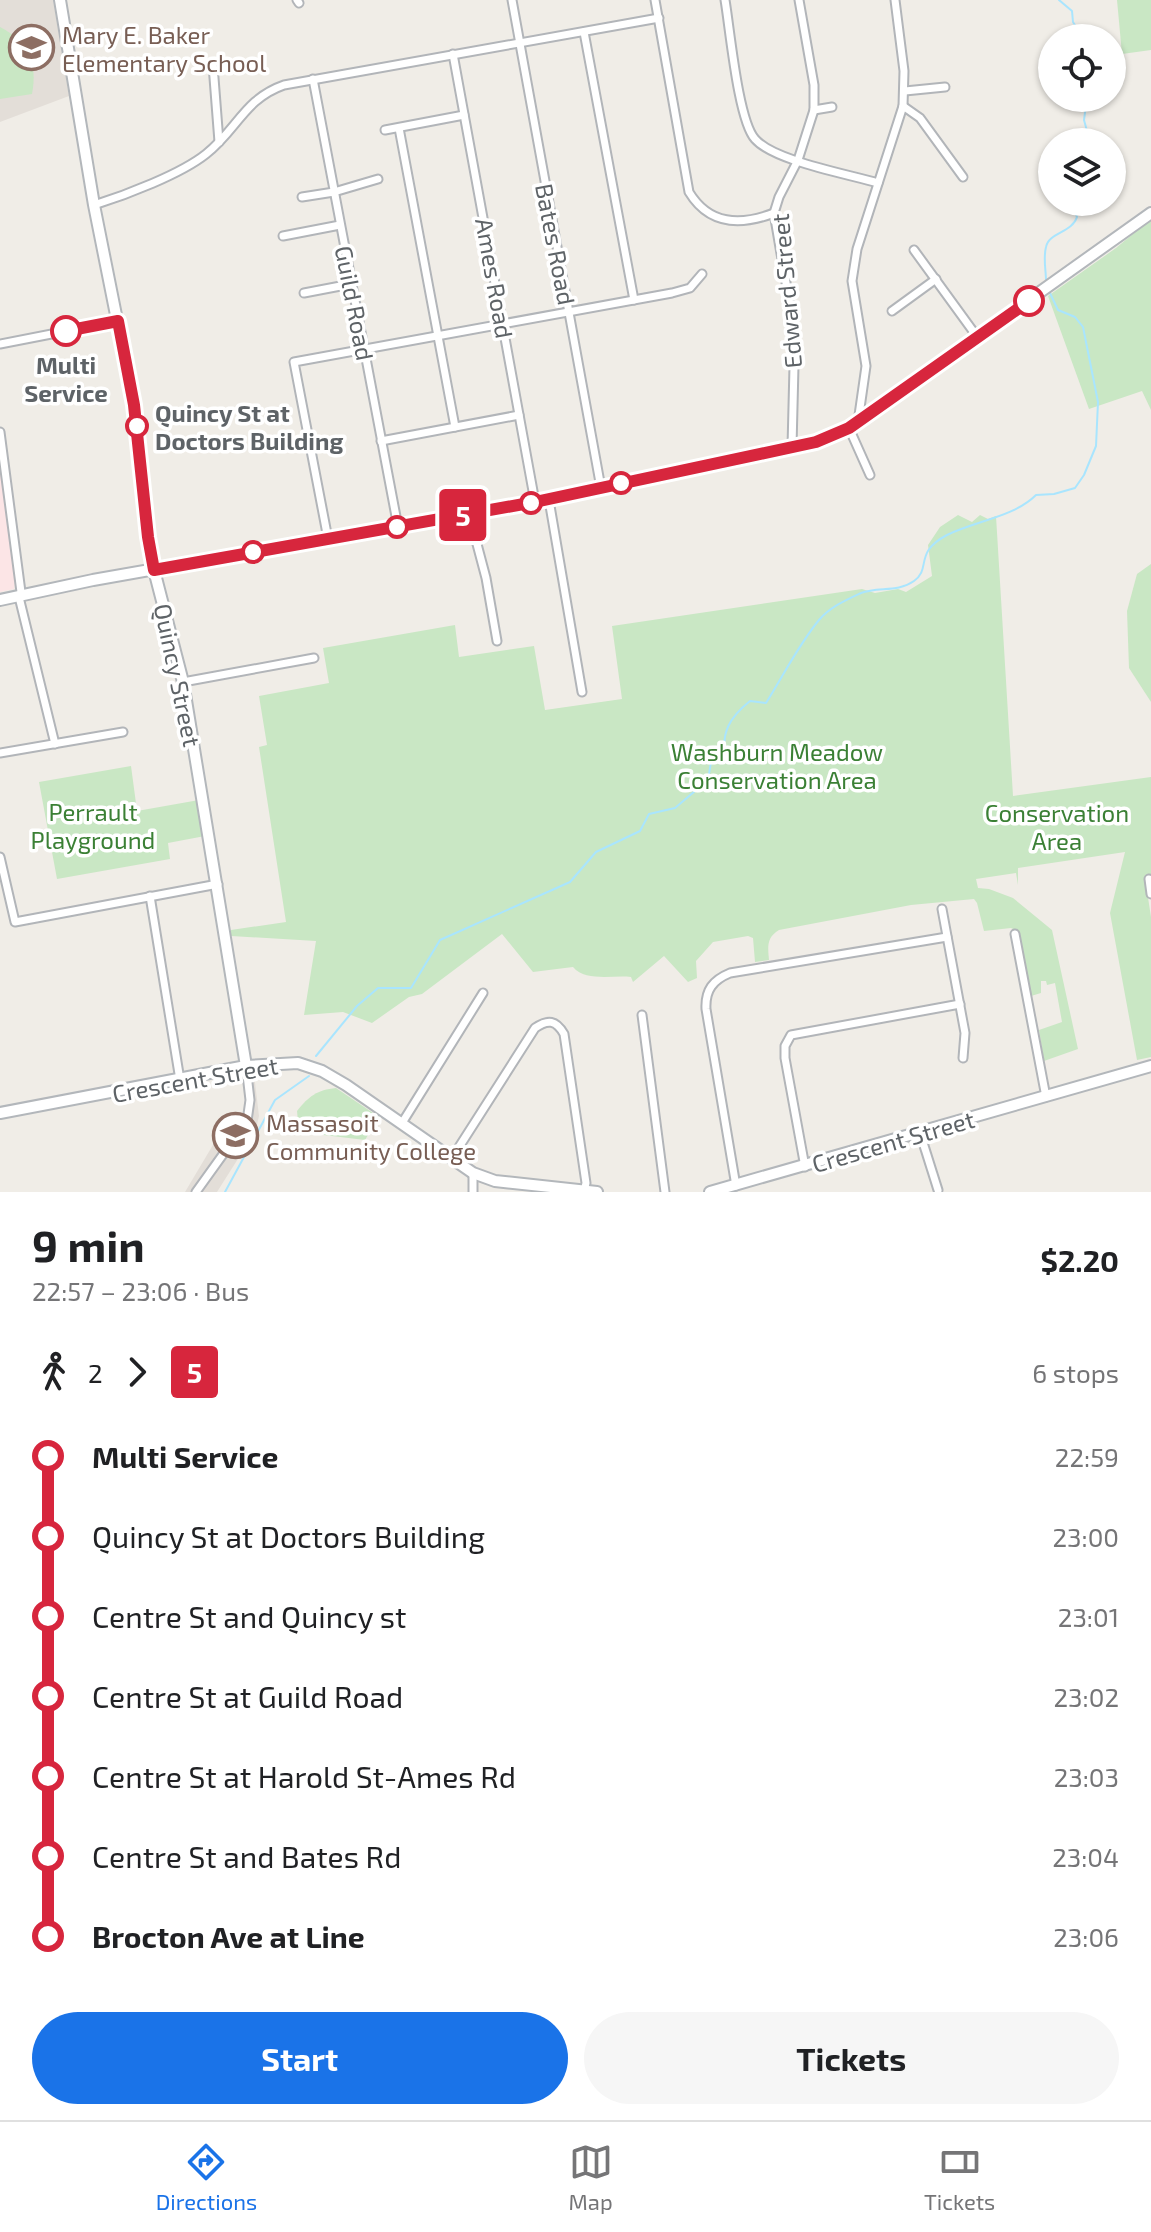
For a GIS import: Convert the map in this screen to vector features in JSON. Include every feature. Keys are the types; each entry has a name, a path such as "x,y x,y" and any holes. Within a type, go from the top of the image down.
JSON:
{"main road":[{"name":"Quincy Street","path":"60,0 94,205 134,405 148,537 183,682 246,1066"},
{"path":"0,600 549,500 816,442 854,425 1151,213"},
{"name":"Crescent Street","path":"0,1113 246,1066 279,1062 308,1065 346,1085 473,1173 495,1181 550,1190 597,1192"},
{"name":"Crescent Street","path":"710,1192 1151,1066"}],"street":[{"name":"Bates Road","path":"512,0 601,488"},
{"path":"655,0 689,192 698,207 722,219 757,219 774,213"},
{"path":"725,0 745,118 755,139 769,150 878,183"},
{"name":"Edward Street","path":"792,447 794,366 789,300 774,213 798,160 814,110 814,85 799,0"},
{"path":"870,475 854,425 866,366 852,272 903,106 905,91 895,0"},
{"path":"94,205 190,164 219,142 258,98 284,85 659,18"},
{"path":"584,32 634,300"},
{"name":"Ames Road","path":"453,54 535,502"},
{"path":"213,65 219,142"},
{"name":"Guild Road","path":"313,79 398,527"},
{"path":"905,91 945,87"},
{"path":"903,106 920,118 963,177"},
{"path":"814,110 832,107"},
{"path":"385,130 464,115"},
{"path":"399,128 455,427"},
{"path":"302,197 334,192 378,179"},
{"path":"283,236 340,225"},
{"path":"914,250 978,338"},
{"path":"328,539 294,362 690,288 702,274"},
{"path":"892,311 936,279"},
{"path":"304,293 351,284"},
{"path":"0,344 118,321"},
{"path":"381,441 519,415"},
{"path":"0,432 21,592 19,597 55,744"},
{"path":"549,500 582,692"},
{"path":"469,514 486,578 497,641"},
{"path":"183,682 314,658"},
{"path":"0,753 123,732"},
{"path":"0,857 15,922 218,884"},
{"path":"1149,879 1151,894"},
{"path":"150,896 180,1080"},
{"path":"942,909 966,1039 963,1058"},
{"path":"1015,934 1046,1097"},
{"path":"736,1186 706,1009 705,998 711,985 730,973 947,937"},
{"path":"402,1123 483,993"},
{"path":"805,1167 785,1058 785,1046 791,1035 960,1004"},
{"path":"642,1015 665,1192"},
{"path":"452,1158 533,1032 544,1022 552,1022 564,1034 586,1183 584,1191"},
{"path":"196,1192 247,1121 250,1100 246,1066"},
{"path":"920,1133 938,1190"},
{"path":"473,1173 473,1192"}],"shaded area":[{"name":"Mary E. Baker Elementary School","path":"0,0 53,0 69,96 0,122"},
{"path":"0,463 15,582 14,589 0,592"},
{"name":"Massasoit Community College","path":"254,1074 259,1116 248,1143 217,1192 185,1192 226,1123 244,1119 247,1113 243,1076"}],"green space":[{"path":"1117,0 1151,0 1151,50 1126,53 1126,24 1119,24"},
{"path":"0,27 18,39 29,54 33,72 32,94 0,99"},
{"path":"1151,219 1151,410 1142,391 1089,409 1048,296"},
{"name":"Washburn Meadow Conservation Area","path":"958,515 972,522 980,515 988,519 996,516 1013,796 1151,777 1151,874 1145,878 1151,917 1151,1057 1137,1060 1110,913 1125,852 1018,868 1018,885 1016,873 976,879 978,888 1013,898 1052,930 1078,1049 1044,1061 1039,1030 1062,1022 1055,983 1047,985 1046,981 1041,981 1041,993 1031,996 1019,932 1011,928 984,931 974,899 911,905 779,930 770,940 769,960 755,962 753,938 748,936 713,942 696,961 697,978 688,982 664,956 633,982 631,977 585,975 573,967 533,972 502,934 422,994 409,997 372,1023 343,1012 304,1015 316,941 231,936 231,930 286,922 259,747 267,745 259,696 329,683 323,648 455,625 459,657 534,646 545,710 622,699 612,626 862,589 875,593 898,589 906,592 932,576 928,545 940,527"},
{"path":"1151,564 1151,702 1129,668 1127,611 1137,574"},
{"name":"Perrault Playground","path":"131,766 137,811 199,800 205,836 168,843 170,859 57,879 39,782"},
{"path":"336,1088 379,1117 365,1140 299,1132 297,1111 301,1106 318,1092"}],"waterway":[{"path":"1059,0 1072,11 1074,24"},
{"path":"1085,112 1086,128"},
{"path":"1046,281 1048,242 1070,226 1077,216"},
{"path":"316,1056 357,1006 378,988 411,988 440,940 570,882 596,852 640,831 649,814 675,808 708,780 711,762 726,759 724,741 732,720 750,701 766,703 805,639 828,611 861,593 908,585 922,571 930,548 947,535 1006,514 1036,495 1075,488 1096,446 1098,402 1083,327 1075,317 1058,310 1049,291"},
{"path":"225,1192 275,1100 309,1076"}],"bus line":[{"name":"5","path":"66,331 118,321 134,405 154,570 535,502 816,442 849,428 1029,301"}],"place":[{"name":"Mary E. Baker Elementary School","path":"31,48"},
{"name":"Multi Service","path":"66,331"},
{"name":"Quincy St at Doctors Building","path":"137,426"},
{"name":"Massasoit Community College","path":"235,1136"}],"park label":[{"name":"Conservation Area","path":"1057,826"}]}
